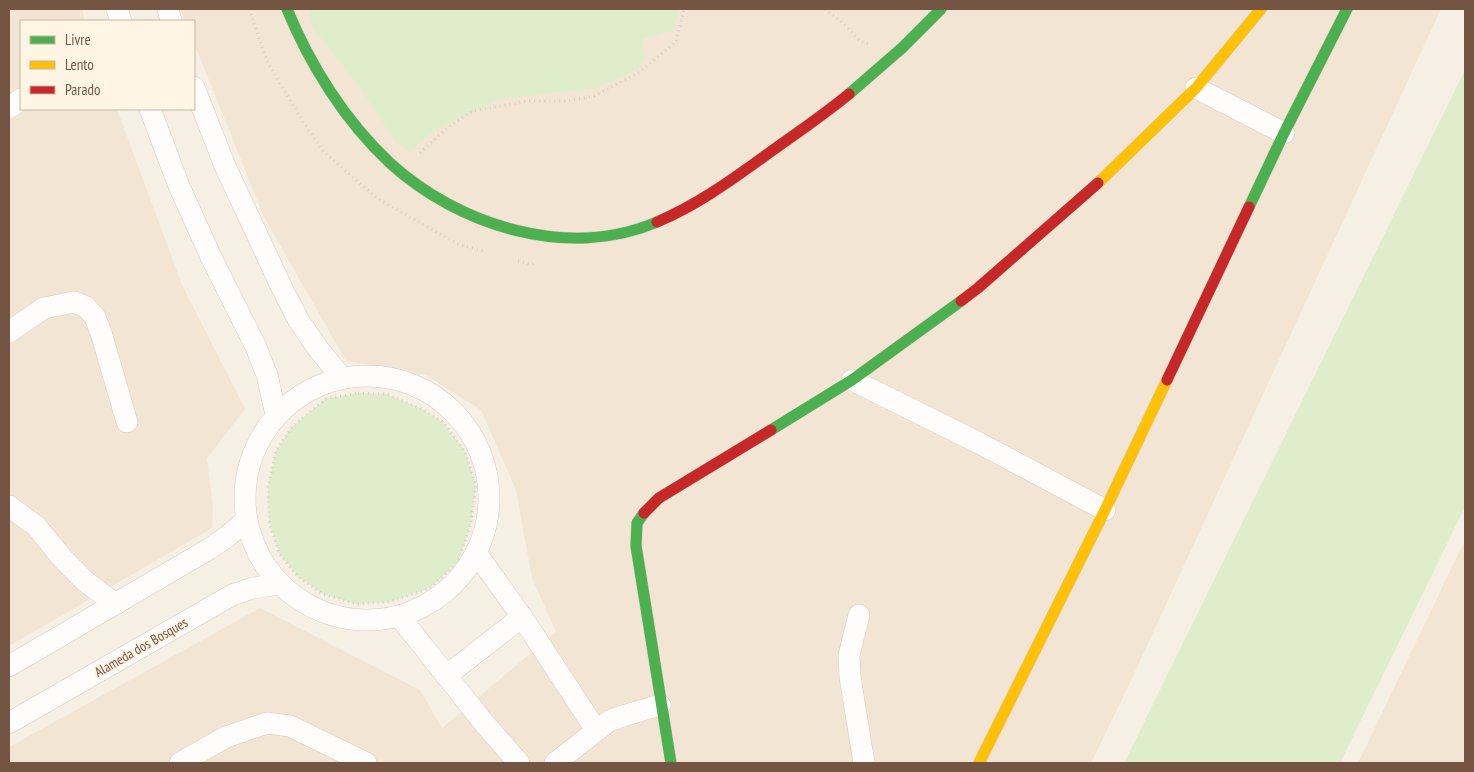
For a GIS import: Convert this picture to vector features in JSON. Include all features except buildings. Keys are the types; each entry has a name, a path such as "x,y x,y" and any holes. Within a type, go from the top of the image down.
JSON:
{"street":[{"path":"287,9 308,54 338,101 361,132 388,161 422,187 462,212 504,228 543,238 582,239 619,234 651,225 692,204 790,139 844,98 898,52 941,9"},
{"path":"671,763 660,705 636,546 635,531 638,518 659,498 852,380 978,288 1116,167 1196,88 1261,9"},
{"path":"979,763 1105,510 1284,133 1347,9"},
{"path":"1196,88 1284,133"},
{"path":"195,90 225,166 282,288 319,350 342,378"},
{"path":"9,108 20,100"},
{"path":"150,110 179,186 210,257 256,346 268,375 276,415"},
{"path":"9,332 44,308 74,302 86,307 95,317 102,336 127,422"},
{"path":"376,375 410,383 440,399 465,423 482,453 490,486 488,521 477,554 463,575 445,593 424,607 394,609 362,620 326,614 294,596 279,584 267,570 254,547 246,520 244,492 248,464 259,438 276,415 306,392 342,378 376,375"},
{"path":"852,380 979,443 1105,510"},
{"path":"9,506 36,526 62,559 86,582 116,604"},
{"path":"11,659 116,604 209,549 246,520"},
{"path":"477,554 596,730"},
{"name":"Alameda dos Bosques","path":"9,723 232,595 253,588 279,584"},
{"path":"394,609 484,723 519,763"},
{"path":"859,615 849,655 850,677 864,763"},
{"path":"446,676 522,618"},
{"path":"555,763 609,721 626,714 660,705"},
{"path":"180,763 226,737 267,724 290,726 366,763"}],"path":[{"path":"250,9 268,63 303,122 324,152 378,199 458,244 493,254"},
{"path":"415,158 448,127 473,112 528,101 567,101 594,96 638,73 676,42 684,9"},
{"path":"825,9 843,23 860,42 898,52"},
{"path":"511,259 529,264 538,263"},
{"path":"358,393 386,394 420,408 444,423 465,452 476,485 471,523 458,562 430,588 394,609 356,604 323,594 298,577 280,552 269,521 268,487 276,451 291,428 325,399 358,393"}],"shaded area":[{"path":"9,9 82,9 85,20 20,20 20,110 117,110 182,285 245,409 207,458 213,508 212,528 9,646"},
{"path":"180,9 1441,9 1091,763 9,763 9,747 260,608 420,690 442,728 556,632 532,578 516,490 481,410 426,375 346,361 264,217 195,45 195,20 185,20"},
{"path":"1465,540 1465,763 1358,763"}],"green space":[{"path":"308,9 680,9 674,30 642,39 645,58 639,69 596,88 500,99 435,130 410,152 397,144 358,85 313,28"},
{"path":"1465,70 1465,507 1340,763 1124,763"},
{"path":"358,393 386,394 420,408 444,423 465,452 476,485 471,523 458,562 430,588 389,602 356,604 323,594 298,577 279,553 269,521 268,487 276,451 291,428 325,399"}],"traffic: fast":[{"path":"287,9 306,51 330,91 358,129 390,163 418,185 448,204 481,219 516,230 552,237 587,238 623,233 657,222"},
{"path":"849,94 902,48 941,9"},
{"path":"1249,207 1347,9"},
{"path":"771,430 852,380 961,301"},
{"path":"644,513 637,523 636,546 671,763"}],"traffic: slow":[{"path":"1098,183 1196,88 1261,9"},
{"path":"979,763 1105,510 1167,380"}],"traffic: jam":[{"path":"657,222 685,209 724,185 849,94"},
{"path":"961,301 1098,183"},
{"path":"1167,380 1249,207"},
{"path":"644,513 659,498 771,430"}]}
